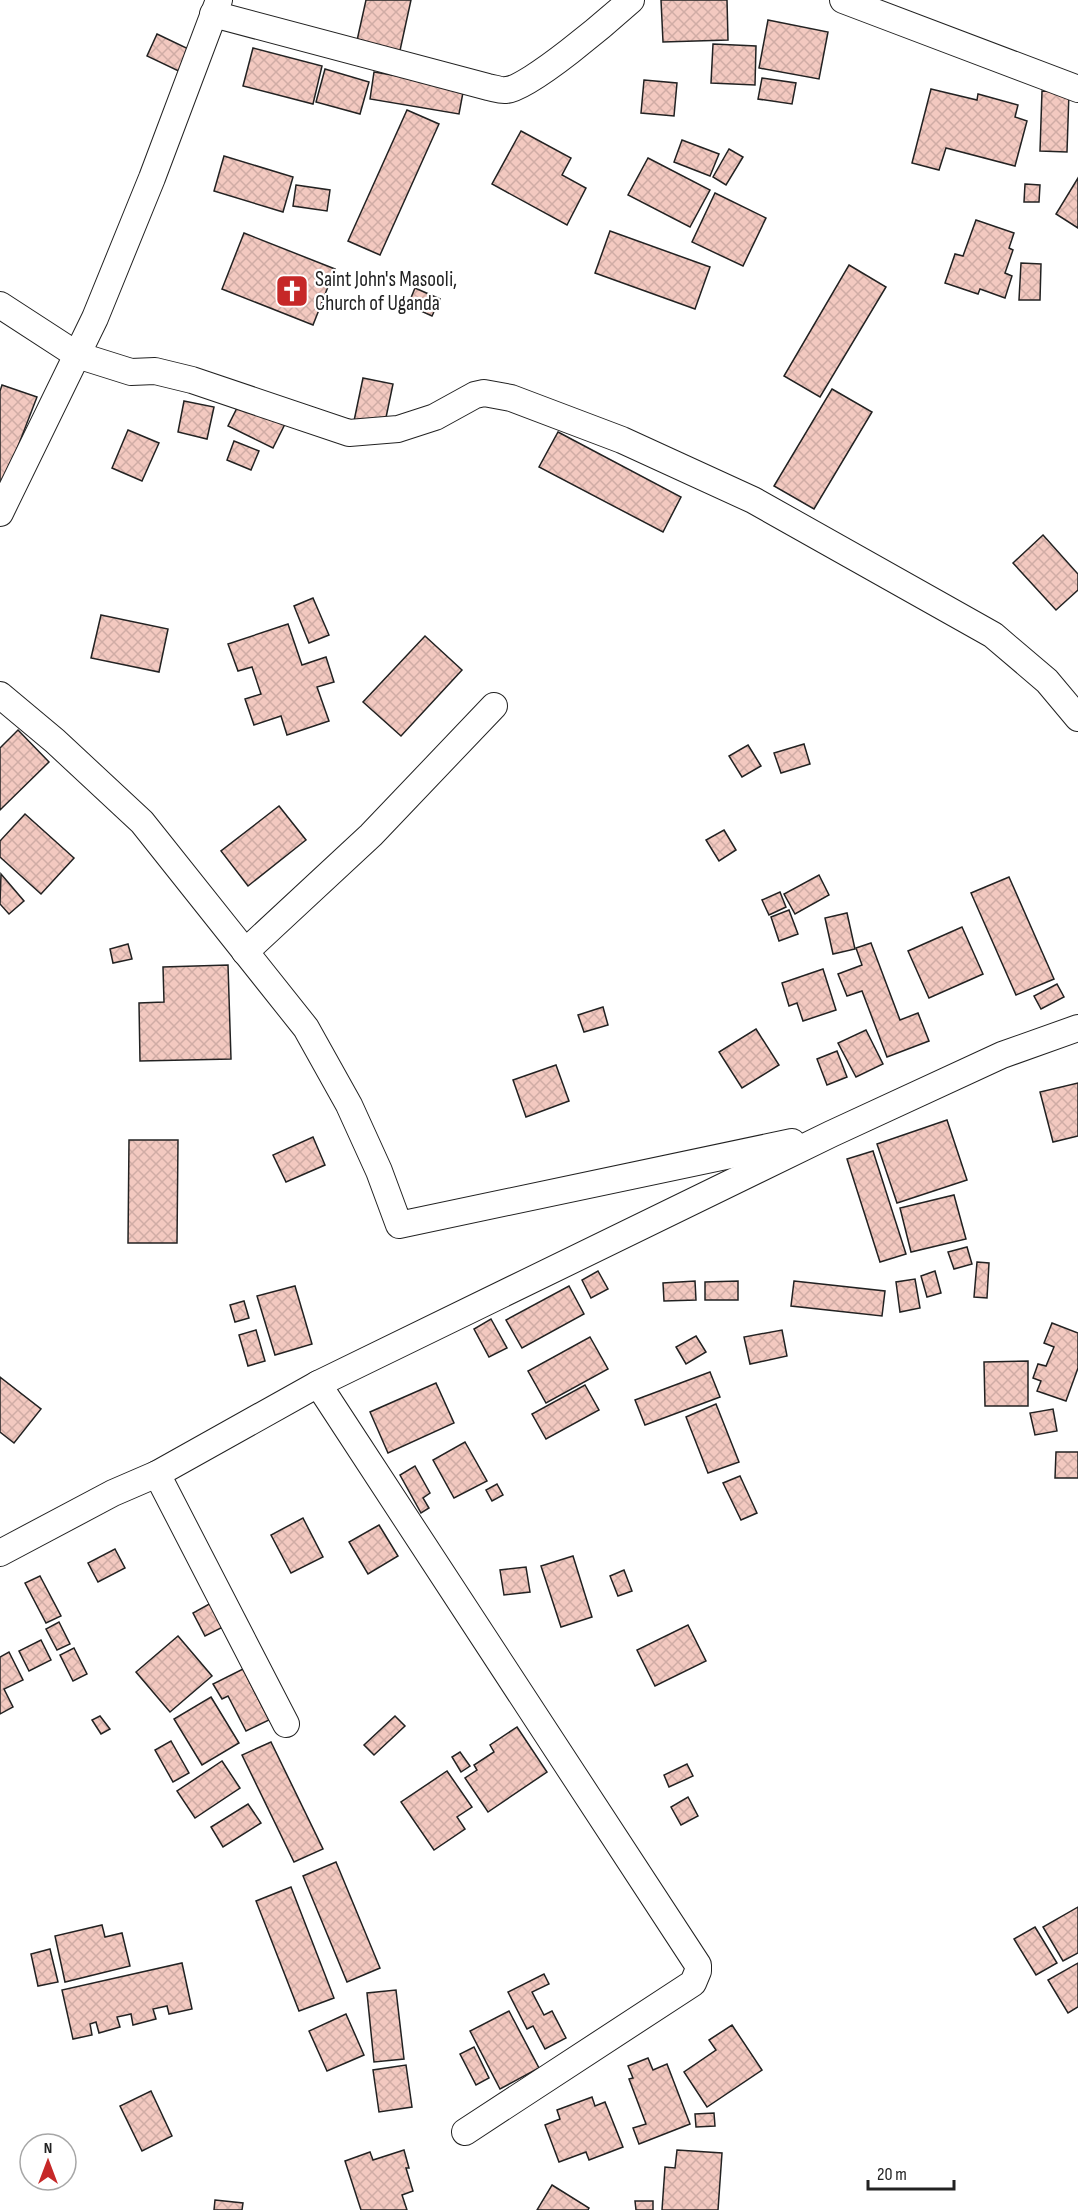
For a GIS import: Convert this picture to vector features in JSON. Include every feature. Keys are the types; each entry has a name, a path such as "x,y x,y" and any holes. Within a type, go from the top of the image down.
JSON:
{"street":[{"path":"0,513 95,318 152,178 216,7 488,87 506,90 529,81 604,24 631,0"},
{"path":"843,0 1078,89"},
{"path":"0,305 77,355 131,372 155,371 192,380 349,433 398,429 435,417 475,395 484,393 511,398 622,440 753,500 993,635 1047,681 1078,718"},
{"path":"0,695 55,741 142,822 306,1028 349,1105 379,1171 399,1224 831,1134"},
{"path":"245,952 371,835 494,706"},
{"path":"0,1553 113,1493 157,1474 318,1384 831,1134 1002,1055 1078,1028"},
{"path":"318,1384 698,1965 693,1983 465,2132"},
{"path":"157,1474 286,1724"}],"building":[{"path":"366,0 411,0 399,55 356,45"},
{"path":"661,0 727,0 728,40 663,42"},
{"path":"768,20 828,32 819,79 759,68"},
{"path":"157,34 197,53 187,75 147,56"},
{"path":"713,44 756,46 755,85 711,83"},
{"path":"253,48 322,66 313,104 243,86"},
{"path":"325,69 369,82 360,114 316,102"},
{"path":"374,72 464,87 459,114 370,99"},
{"path":"762,78 796,83 792,104 758,99"},
{"path":"644,80 677,83 674,116 641,113"},
{"path":"931,89 977,100 978,94 1018,105 1015,117 1027,121 1015,166 946,148 939,170 912,163"},
{"path":"1042,91 1069,92 1067,152 1040,151"},
{"path":"407,110 439,124 380,255 348,241"},
{"path":"521,131 571,158 562,175 586,188 567,225 492,184"},
{"path":"682,140 719,154 710,176 674,162"},
{"path":"729,149 743,157 726,185 713,177"},
{"path":"224,156 293,177 283,212 214,191"},
{"path":"648,158 710,190 690,227 628,195"},
{"path":"1078,178 1078,228 1056,214"},
{"path":"1025,184 1040,185 1039,202 1024,202"},
{"path":"296,185 330,190 327,211 293,206"},
{"path":"715,193 766,218 743,266 692,242"},
{"path":"976,220 1014,233 1009,248 1013,250 1005,273 1012,276 1005,298 980,289 978,294 945,283 955,254 963,256"},
{"path":"610,231 710,267 695,309 595,273"},
{"path":"244,233 335,269 313,325 222,289"},
{"path":"1021,263 1041,264 1040,300 1019,300"},
{"path":"849,265 886,287 820,397 784,376"},
{"path":"415,288 440,299 432,316 408,305"},
{"path":"363,378 393,384 384,427 354,421"},
{"path":"2,385 37,397 0,493 0,391"},
{"path":"832,389 872,412 814,509 774,486"},
{"path":"242,398 287,420 273,448 228,426"},
{"path":"184,401 214,407 207,439 178,432"},
{"path":"128,430 159,443 142,481 112,468"},
{"path":"558,432 681,497 663,532 539,467"},
{"path":"234,441 259,451 251,470 227,460"},
{"path":"1043,535 1078,574 1078,590 1056,610 1013,563"},
{"path":"313,598 329,635 309,643 294,606"},
{"path":"101,615 168,629 159,672 91,658"},
{"path":"288,624 302,665 326,657 334,682 317,687 329,721 287,735 281,716 254,725 245,699 261,694 252,667 238,671 228,644"},
{"path":"425,636 462,670 401,736 363,702"},
{"path":"18,730 49,762 0,810 0,748"},
{"path":"804,744 810,764 781,773 774,753"},
{"path":"748,745 761,766 742,777 729,756"},
{"path":"279,806 306,840 248,886 221,851"},
{"path":"25,814 74,858 41,894 0,857 0,841"},
{"path":"724,830 736,850 719,861 706,840"},
{"path":"1,874 24,901 9,914 0,904"},
{"path":"819,875 829,895 795,914 784,894"},
{"path":"1009,877 1054,979 1016,995 971,893"},
{"path":"780,892 786,907 769,915 762,900"},
{"path":"789,910 798,934 779,941 771,917"},
{"path":"847,913 855,949 833,954 825,918"},
{"path":"962,927 983,974 929,998 908,951"},
{"path":"871,943 900,1020 918,1013 929,1041 887,1057 862,991 847,996 838,974 862,965 856,948"},
{"path":"128,944 132,959 113,963 110,949"},
{"path":"228,965 231,1059 140,1061 139,1003 164,1002 163,967"},
{"path":"823,969 836,1010 803,1021 797,1003 789,1006 782,983"},
{"path":"1057,984 1064,997 1041,1009 1034,996"},
{"path":"603,1007 608,1025 584,1032 578,1015"},
{"path":"756,1029 779,1065 742,1088 719,1052"},
{"path":"866,1030 883,1064 856,1077 838,1043"},
{"path":"837,1051 847,1077 827,1085 817,1059"},
{"path":"556,1065 569,1101 526,1117 513,1080"},
{"path":"1078,1083 1078,1136 1053,1142 1040,1092"},
{"path":"947,1120 967,1180 897,1203 877,1144"},
{"path":"313,1137 325,1165 286,1182 273,1155"},
{"path":"129,1140 178,1140 177,1243 128,1243"},
{"path":"873,1151 906,1254 880,1262 847,1159"},
{"path":"954,1195 966,1239 911,1252 900,1208"},
{"path":"967,1247 972,1264 954,1269 948,1252"},
{"path":"977,1262 989,1263 987,1298 974,1297"},
{"path":"598,1271 608,1289 591,1298 582,1280"},
{"path":"935,1271 941,1293 927,1297 921,1276"},
{"path":"915,1279 920,1308 900,1312 896,1282"},
{"path":"695,1281 696,1300 664,1301 663,1283"},
{"path":"738,1281 738,1300 705,1300 705,1282"},
{"path":"794,1281 885,1291 882,1316 791,1306"},
{"path":"295,1286 312,1344 275,1355 257,1296"},
{"path":"569,1286 584,1314 522,1348 506,1320"},
{"path":"244,1301 249,1318 235,1322 230,1305"},
{"path":"491,1319 507,1348 489,1357 474,1329"},
{"path":"1052,1323 1078,1333 1078,1368 1066,1401 1037,1391 1041,1381 1033,1378 1038,1364 1046,1366 1054,1347 1044,1343"},
{"path":"256,1330 265,1361 248,1366 239,1335"},
{"path":"782,1330 787,1356 750,1364 744,1337"},
{"path":"696,1336 706,1352 686,1364 676,1347"},
{"path":"590,1337 608,1369 546,1403 528,1371"},
{"path":"1028,1361 1028,1406 985,1406 984,1362"},
{"path":"710,1372 720,1397 645,1425 635,1400"},
{"path":"0,1377 41,1409 14,1443 0,1432"},
{"path":"436,1383 454,1423 388,1453 370,1412"},
{"path":"585,1385 599,1410 546,1439 532,1414"},
{"path":"716,1404 739,1462 708,1473 686,1417"},
{"path":"1053,1409 1057,1431 1035,1435 1030,1413"},
{"path":"465,1442 487,1481 454,1498 433,1460"},
{"path":"1056,1452 1078,1452 1078,1478 1055,1478"},
{"path":"415,1466 430,1493 423,1498 429,1508 421,1513 400,1475"},
{"path":"740,1476 757,1513 741,1520 723,1483"},
{"path":"497,1484 503,1495 492,1501 486,1490"},
{"path":"303,1518 323,1557 291,1573 271,1535"},
{"path":"379,1525 398,1556 368,1574 349,1542"},
{"path":"115,1549 125,1568 98,1582 88,1563"},
{"path":"573,1556 592,1617 561,1627 541,1566"},
{"path":"526,1567 530,1592 504,1595 500,1570"},
{"path":"624,1570 632,1591 618,1596 610,1576"},
{"path":"40,1576 61,1616 46,1623 25,1583"},
{"path":"211,1603 223,1627 205,1636 193,1613"},
{"path":"59,1622 70,1644 57,1650 46,1629"},
{"path":"688,1625 706,1661 655,1686 637,1650"},
{"path":"178,1636 212,1676 170,1712 136,1672"},
{"path":"41,1640 51,1660 29,1671 19,1651"},
{"path":"74,1648 87,1674 73,1681 60,1655"},
{"path":"9,1652 23,1680 4,1689 13,1707 0,1714 0,1657"},
{"path":"243,1669 269,1720 246,1731 228,1696 222,1699 213,1684"},
{"path":"211,1697 239,1743 202,1765 174,1719"},
{"path":"100,1716 110,1729 101,1734 92,1720"},
{"path":"395,1716 405,1726 374,1755 364,1745"},
{"path":"517,1727 547,1772 488,1812 465,1778 477,1770 474,1765 494,1752 490,1745"},
{"path":"171,1741 189,1773 173,1782 155,1750"},
{"path":"271,1742 323,1849 294,1862 242,1755"},
{"path":"460,1752 470,1766 461,1772 452,1757"},
{"path":"222,1761 240,1788 195,1818 177,1791"},
{"path":"687,1764 693,1776 669,1787 664,1775"},
{"path":"447,1771 472,1807 457,1817 465,1829 434,1850 401,1802"},
{"path":"688,1797 698,1816 681,1825 671,1807"},
{"path":"248,1804 261,1823 223,1847 211,1827"},
{"path":"336,1862 380,1968 347,1982 303,1876"},
{"path":"291,1887 334,1998 299,2011 256,1901"},
{"path":"1078,1907 1078,1953 1063,1961 1043,1927"},
{"path":"102,1925 105,1937 122,1933 130,1966 65,1982 55,1936"},
{"path":"1035,1927 1057,1963 1036,1975 1014,1939"},
{"path":"50,1949 58,1982 38,1986 31,1954"},
{"path":"182,1963 192,2009 169,2014 167,2006 153,2009 156,2019 133,2025 131,2014 117,2017 120,2027 99,2033 96,2022 90,2024 92,2035 73,2039 62,1990"},
{"path":"1078,1963 1078,2007 1068,2013 1048,1980"},
{"path":"544,1974 549,1984 532,1992 544,2015 552,2011 566,2038 545,2049 533,2026 527,2029 508,1992"},
{"path":"396,1990 404,2059 374,2062 367,1993"},
{"path":"509,2011 539,2068 500,2089 470,2031"},
{"path":"346,2014 364,2055 327,2071 309,2031"},
{"path":"732,2025 762,2070 707,2107 684,2072 716,2050 709,2040"},
{"path":"474,2047 489,2078 476,2085 460,2054"},
{"path":"648,2058 653,2070 667,2064 690,2124 639,2144 633,2128 646,2124 629,2079 633,2078 628,2066"},
{"path":"406,2065 412,2107 379,2112 373,2070"},
{"path":"151,2091 172,2136 142,2151 120,2106"},
{"path":"592,2097 595,2106 605,2102 623,2147 589,2160 586,2152 559,2162 545,2125 560,2119 557,2110"},
{"path":"714,2113 715,2126 696,2127 695,2114"},
{"path":"404,2150 409,2168 406,2168 413,2191 402,2195 407,2210 361,2210 345,2161 370,2152 373,2160"},
{"path":"677,2150 722,2153 718,2210 662,2210 665,2167 675,2168"},
{"path":"552,2185 589,2208 588,2210 537,2210"},
{"path":"215,2200 243,2203 242,2210 214,2210"},
{"path":"635,2201 653,2201 653,2210 636,2210"}],"place":[{"name":"Saint John's Masooli, Church of Uganda","path":"292,291"}]}
